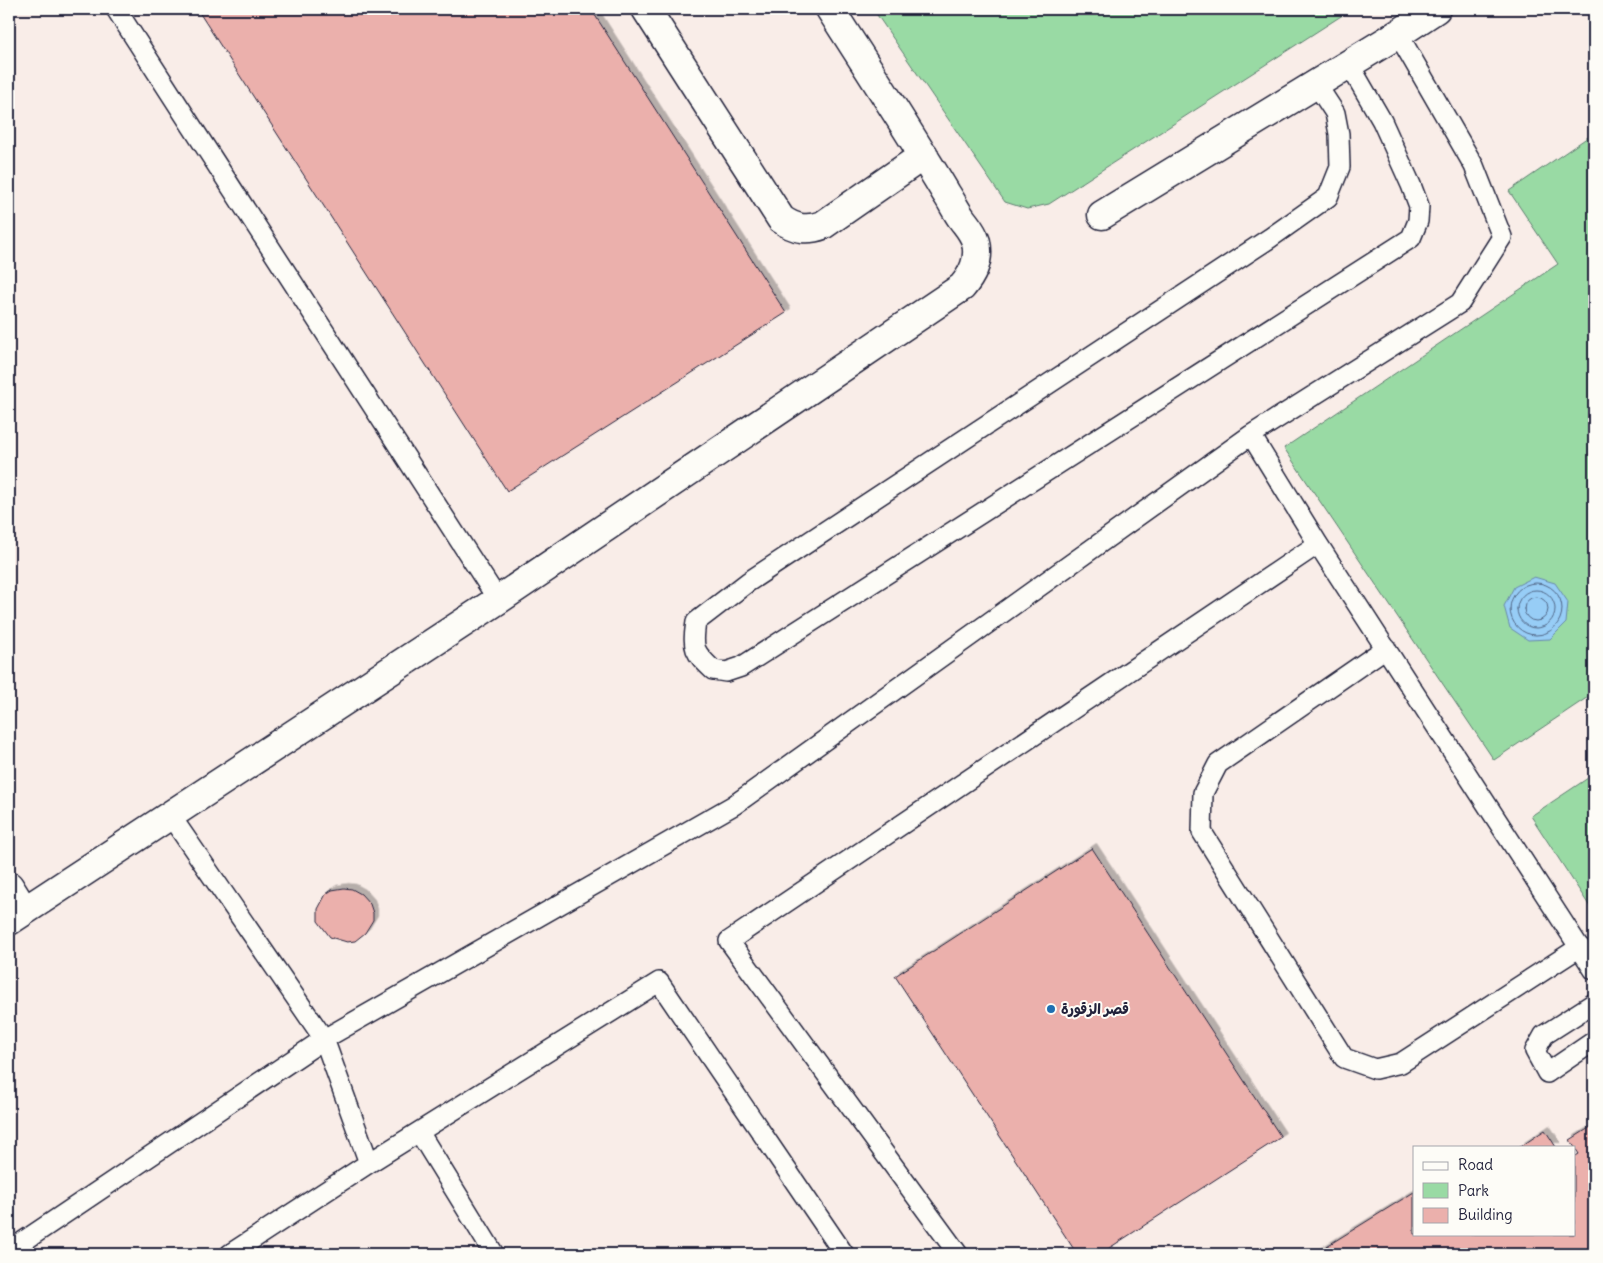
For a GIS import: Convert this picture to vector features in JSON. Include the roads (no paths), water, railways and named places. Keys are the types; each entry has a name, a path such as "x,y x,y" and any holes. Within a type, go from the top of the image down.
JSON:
{"street":[{"path":"646,9 781,219 790,225 801,229 812,229 824,225 924,155"},
{"path":"9,886 17,916 498,600 962,287 970,278 975,267 977,254 976,241 971,228 962,218 924,155 830,9"},
{"path":"1102,215 1436,9"}],"lane":[{"path":"116,9 498,600"},
{"path":"9,1251 324,1039 734,805 1251,435 1460,303 1502,237 1474,166 1398,34"},
{"path":"1316,84 1335,113 1339,134 1340,167 1328,198 748,582 696,622 694,636 696,654 713,670 726,672 741,667 1410,238 1418,221 1419,206 1382,121 1349,64"},
{"path":"1251,435 1318,544 1594,970"},
{"path":"958,1254 729,941 1318,544"},
{"path":"1386,648 1218,764 1203,792 1202,832 1344,1058 1375,1069 1401,1063 1580,947"},
{"path":"170,815 324,1039 369,1163"},
{"path":"230,1254 369,1163 659,982 844,1254"},
{"path":"1594,1003 1544,1035 1535,1051 1547,1073 1594,1042"},
{"path":"419,1132 494,1254"}],"water":[{"path":"1534,577 1555,583 1568,602 1566,623 1550,639 1528,640 1510,628 1504,606 1514,587"}],"place":[{"name":"قصر الزقورة","path":"1051,1009"}]}
